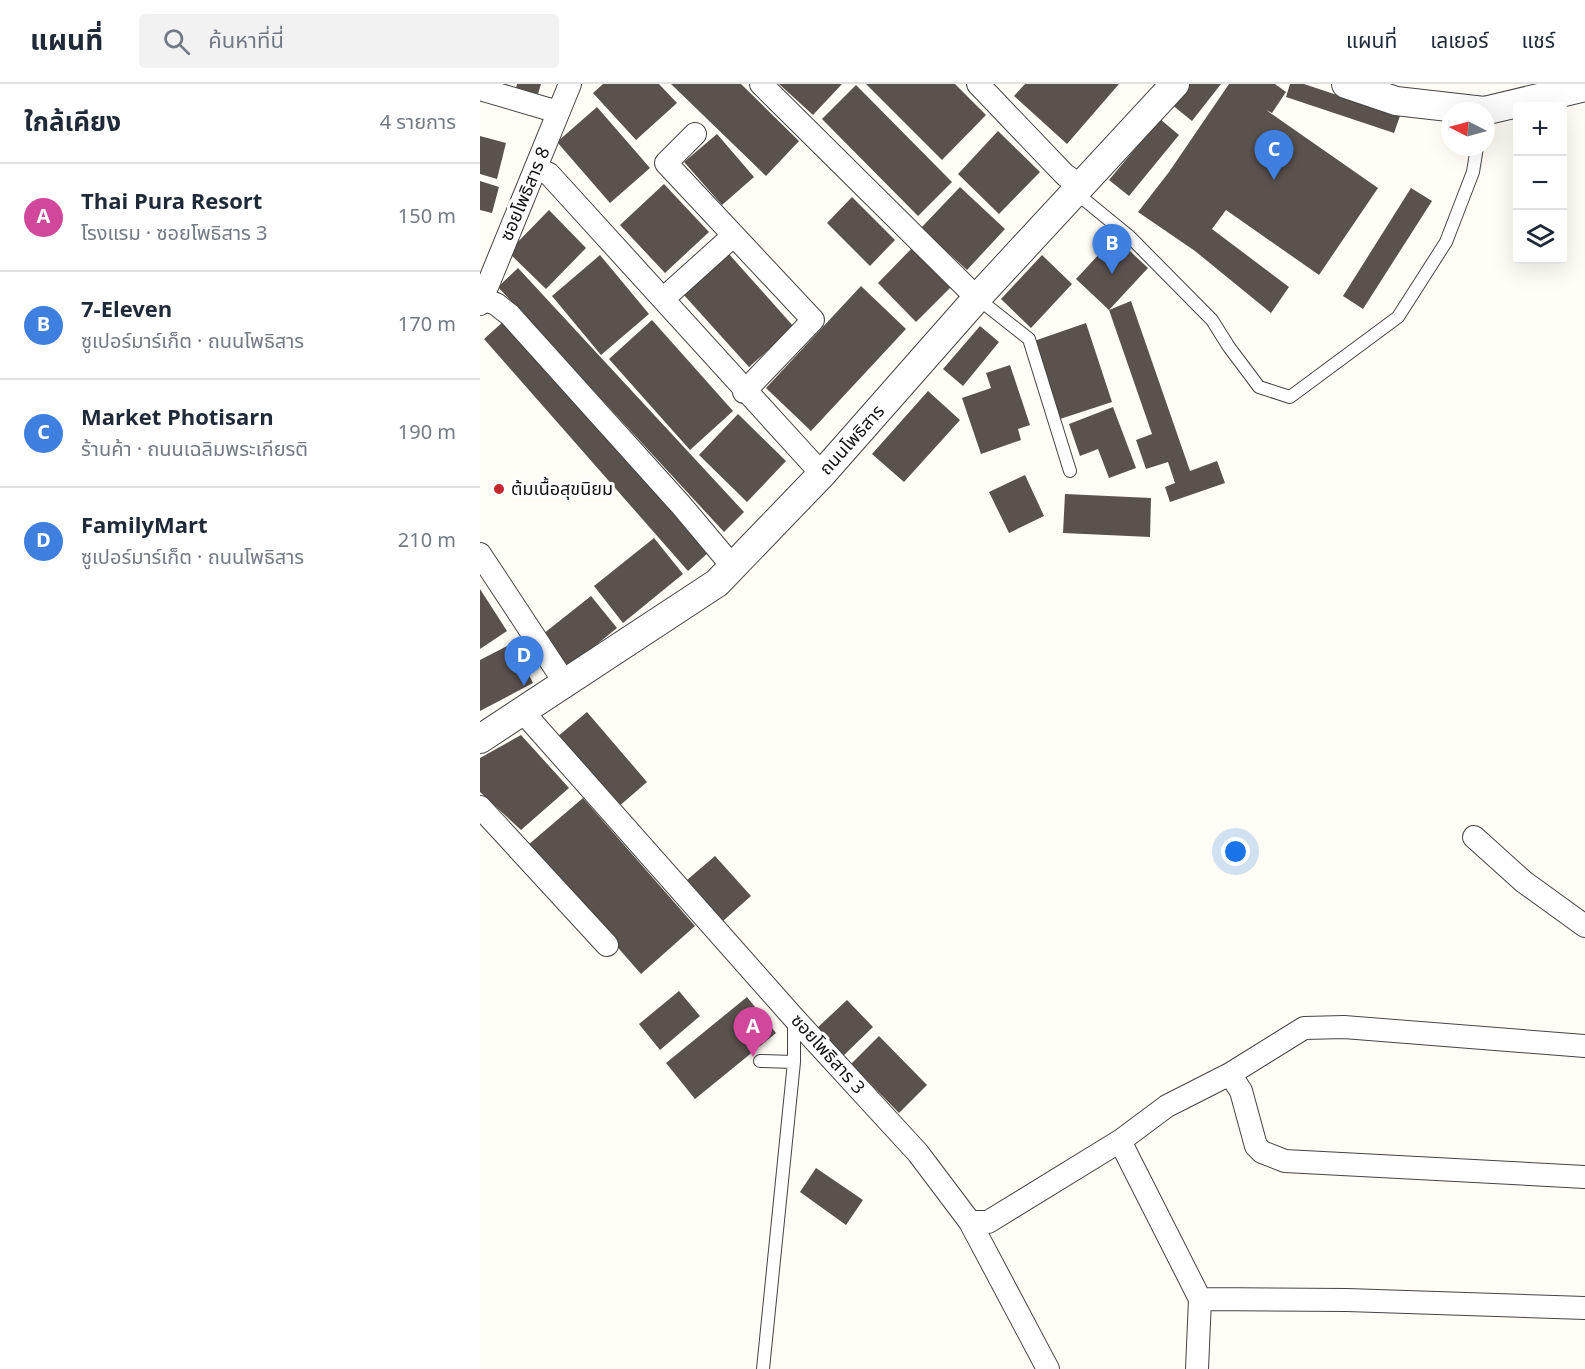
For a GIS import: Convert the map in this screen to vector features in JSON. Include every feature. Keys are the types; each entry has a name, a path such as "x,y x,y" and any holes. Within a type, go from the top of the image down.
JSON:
{"street":[{"name":"ซอยโพธิสาร 8","path":"481,301 570,84"},
{"path":"762,84 977,298"},
{"path":"978,84 1078,188"},
{"name":"ถนนโพธิสาร","path":"480,739 717,583 822,474 977,298 1175,84"},
{"path":"1346,84 1396,101 1441,106"},
{"path":"1495,108 1585,87"},
{"path":"480,90 558,112"},
{"path":"695,134 666,163 813,320 744,392"},
{"path":"537,168 549,174 744,392 822,474"},
{"path":"663,299 733,236"},
{"path":"481,301 496,304 510,315 681,505 733,567"},
{"path":"480,554 565,683"},
{"name":"ซอยโพธิสาร 3","path":"523,712 794,1018 918,1153 970,1222 1048,1369"},
{"path":"480,807 608,945"},
{"path":"1474,837 1524,882 1585,926"},
{"path":"970,1222 988,1222 1120,1141 1167,1106 1230,1074 1304,1028 1344,1027 1585,1046"},
{"path":"1230,1074 1241,1091 1256,1146 1262,1152 1285,1161 1585,1177"},
{"path":"1120,1141 1200,1299 1197,1369"},
{"path":"1200,1299 1347,1300 1585,1308"}],"lane":[{"path":"1078,188 1212,320 1228,347 1259,387 1290,397 1398,317 1446,242 1473,172 1476,156"},
{"path":"977,298 1029,339 1070,471"},
{"path":"763,1369 795,1062 794,1018"},
{"path":"760,1061 795,1062"}],"building":[{"path":"517,84 541,84 538,94 516,88"},
{"path":"603,84 659,84 677,103 636,140 593,93"},
{"path":"671,84 741,84 799,141 766,176"},
{"path":"779,84 842,84 813,115"},
{"path":"866,84 955,84 986,115 942,160"},
{"path":"1025,84 1119,84 1067,144 1014,96"},
{"path":"1188,84 1221,84 1192,121 1171,104"},
{"path":"1229,84 1275,84 1286,92 1272,113 1266,110 1378,188 1319,275 1226,210 1212,229 1289,287 1271,313 1195,251 1138,212 1169,172"},
{"path":"1290,84 1304,84 1400,116 1394,133 1286,97"},
{"path":"856,85 952,182 918,216 822,119"},
{"path":"597,107 650,168 610,203 557,142"},
{"path":"1160,119 1179,135 1129,196 1109,180"},
{"path":"998,131 1040,172 999,214 958,174"},
{"path":"717,134 754,177 722,205 684,162"},
{"path":"480,136 506,143 497,179 480,174"},
{"path":"480,181 499,187 492,213 480,210"},
{"path":"664,184 709,232 665,273 620,225"},
{"path":"960,187 1005,229 967,270 921,228"},
{"path":"1411,188 1432,201 1363,309 1343,296"},
{"path":"852,197 895,240 870,266 827,223"},
{"path":"549,210 586,248 546,289 508,252"},
{"path":"1115,237 1148,268 1109,310 1076,279"},
{"path":"913,247 952,286 916,322 878,283"},
{"path":"728,253 794,327 749,367 683,294"},
{"path":"600,255 649,314 601,355 552,296"},
{"path":"1042,255 1072,284 1031,328 1001,299"},
{"path":"518,268 744,512 724,532 498,287"},
{"path":"861,286 906,329 811,431 766,388"},
{"path":"1131,301 1190,471 1217,461 1225,483 1170,502 1165,487 1175,483 1168,462 1146,469 1136,440 1152,434 1109,310"},
{"path":"505,320 709,552 688,571 484,339"},
{"path":"652,320 733,411 690,450 609,359"},
{"path":"1086,323 1112,402 1060,419 1034,341"},
{"path":"980,326 999,342 963,386 943,369"},
{"path":"1010,365 1030,425 1018,429 1021,440 981,454 962,398 991,388 986,373"},
{"path":"928,391 960,420 904,482 872,454"},
{"path":"1113,407 1136,468 1109,478 1098,449 1080,456 1069,424"},
{"path":"738,414 786,461 747,502 699,455"},
{"path":"1025,475 1044,516 1009,533 989,492"},
{"path":"1065,494 1151,498 1150,537 1063,533"},
{"path":"654,538 683,574 623,623 594,586"},
{"path":"480,589 507,631 480,649"},
{"path":"591,596 617,628 569,667 543,634"},
{"path":"513,643 533,683 480,711 480,660"},
{"path":"587,712 647,782 617,808 557,737"},
{"path":"521,735 569,788 521,830 480,792 480,758"},
{"path":"583,798 695,926 641,974 528,845"},
{"path":"715,856 751,896 723,921 687,880"},
{"path":"679,991 700,1016 660,1050 639,1024"},
{"path":"747,997 776,1033 695,1099 666,1063"},
{"path":"847,1000 873,1027 842,1057 816,1029"},
{"path":"879,1036 927,1085 899,1113 851,1064"},
{"path":"816,1168 863,1200 846,1225 800,1192"}],"place":[{"name":"Market Photisarn","path":"1274,180"},
{"name":"7-Eleven","path":"1112,274"},
{"name":"ต้มเนื้อสุขนิยม","path":"499,489"},
{"name":"FamilyMart","path":"524,686"},
{"name":"Thai Pura Resort","path":"753,1057"}]}
